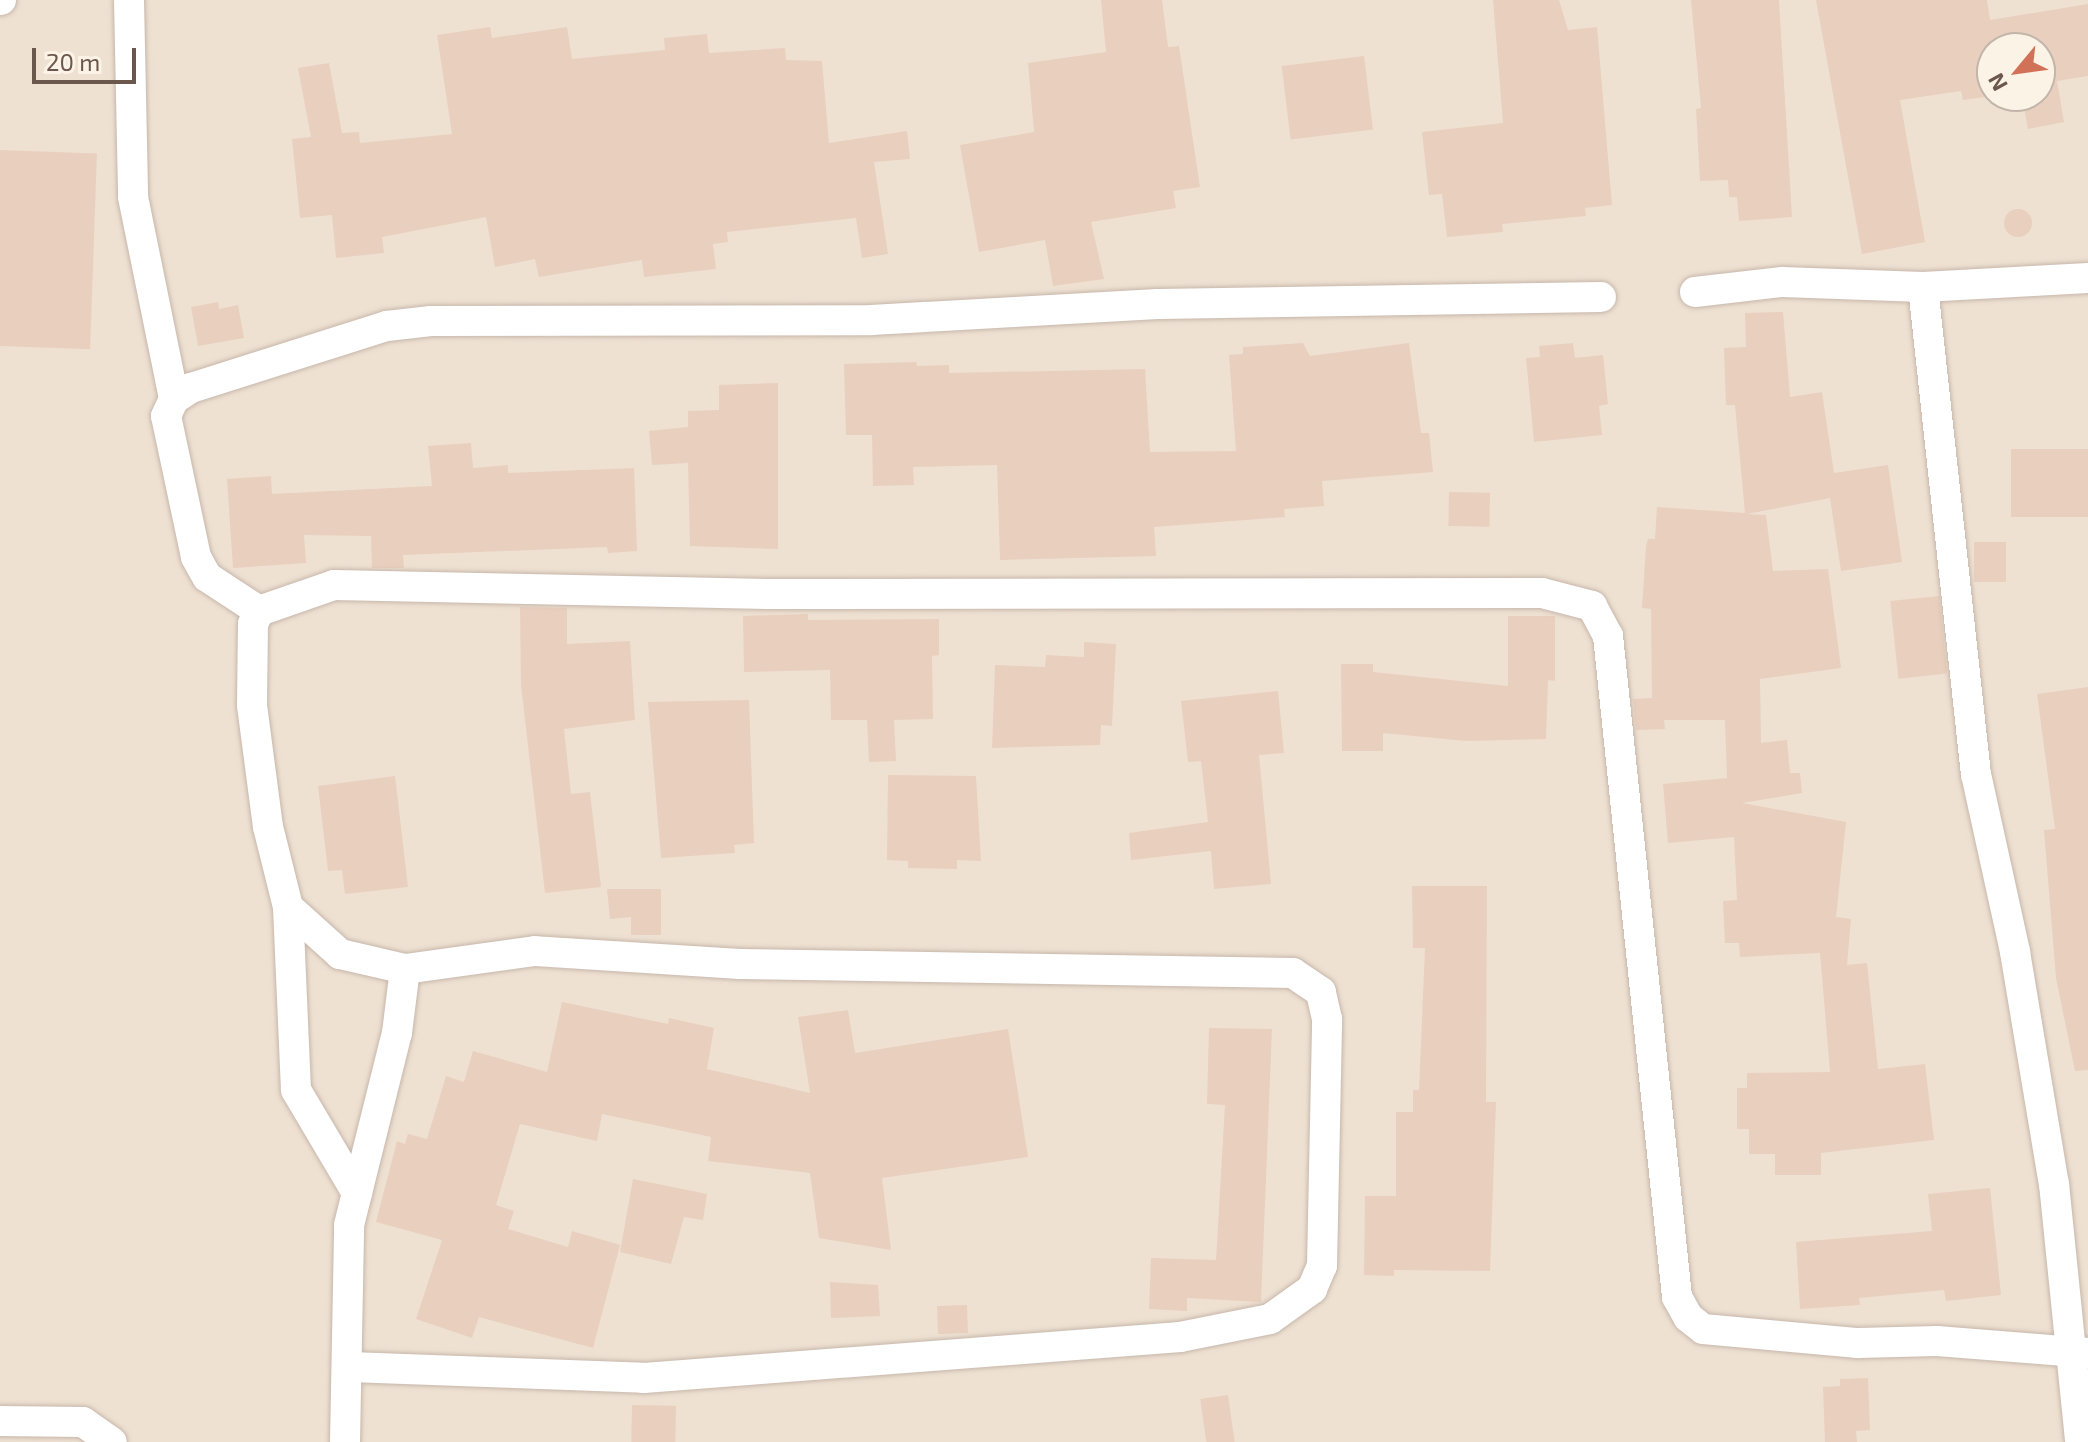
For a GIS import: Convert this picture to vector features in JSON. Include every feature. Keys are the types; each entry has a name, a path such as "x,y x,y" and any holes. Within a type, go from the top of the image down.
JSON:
{"street":[{"path":"129,0 133,197 174,399"},
{"path":"1695,292 1782,282 1923,287 2088,278"},
{"path":"1923,287 1976,774 2015,952 2051,1169 2079,1354 2080,1442"},
{"path":"259,611 207,577 196,557 166,416 174,399 191,388 387,326 431,321 871,320 1158,304 1601,297"},
{"path":"357,1193 296,1090 288,907 268,827 252,705 253,624 259,611 334,585 768,594 1254,590 1580,601 1608,636 1677,1297 1688,1317 1703,1329 1858,1343 1937,1341 2079,1354"},
{"path":"288,907 340,954 405,969 535,951 740,964 1293,973 1321,992 1327,1019 1322,1266 1312,1289 1270,1319 1180,1337 644,1378 350,1367"},
{"path":"345,1442 350,1367 345,1273 357,1193 397,1033 405,969"},
{"path":"0,1421 83,1422 112,1442"}],"shaded area":[{"path":"0,0 2088,0 2088,1442 0,1442"}],"building":[{"path":"1101,0 1162,0 1168,47 1179,46 1200,187 1173,191 1176,208 1091,222 1104,279 1053,286 1045,240 979,252 960,145 1034,132 1028,63 1106,52"},
{"path":"1493,0 1559,0 1568,30 1597,27 1612,205 1585,208 1586,216 1502,224 1503,232 1447,237 1442,194 1429,195 1422,132 1503,123"},
{"path":"1691,0 1779,0 1792,217 1739,221 1737,197 1729,197 1728,180 1700,181 1696,109 1701,108"},
{"path":"1816,0 1987,0 1990,20 2088,4 2088,76 2057,81 2064,122 2028,129 2025,112 2056,112 2056,32 1976,32 1976,98 1963,100 1961,91 1900,100 1925,242 1862,254"},
{"path":"490,27 492,38 567,27 572,59 665,50 664,38 707,34 709,53 785,48 786,60 822,61 829,143 907,131 910,159 874,162 888,254 862,258 856,218 727,232 728,242 713,244 716,269 644,277 642,260 539,277 535,259 495,267 486,217 382,237 384,253 336,258 332,215 300,218 292,139 311,137 298,68 329,63 342,133 359,132 360,143 452,134 437,35"},
{"path":"1364,56 1373,129 1291,140 1282,66"},
{"path":"0,150 97,153 90,349 0,346"},
{"path":"2018,209 2028,213 2032,223 2028,233 2018,237 2008,233 2004,223 2008,213"},
{"path":"218,302 219,309 238,305 244,338 198,346 191,307"},
{"path":"1783,312 1790,397 1822,392 1834,473 1888,465 1902,562 1841,571 1830,498 1747,514 1766,515 1773,571 1828,569 1841,668 1760,679 1761,743 1787,740 1790,773 1800,773 1802,793 1742,803 1846,822 1836,917 1851,919 1847,965 1867,963 1878,1069 1925,1064 1934,1140 1821,1153 1821,1175 1775,1175 1775,1154 1749,1154 1749,1129 1737,1129 1737,1088 1747,1088 1747,1073 1830,1072 1820,953 1740,957 1739,943 1725,943 1723,901 1737,900 1734,837 1668,843 1663,784 1727,778 1725,720 1664,720 1665,729 1636,730 1633,699 1652,698 1651,609 1642,608 1646,546 1648,539 1655,539 1657,507 1745,513 1735,405 1726,405 1724,348 1746,347 1745,313"},
{"path":"1303,343 1310,356 1409,343 1421,433 1429,433 1433,472 1322,481 1324,506 1284,509 1285,517 1154,527 1156,556 1000,560 997,465 913,467 914,485 873,486 872,435 846,435 844,364 916,362 917,366 949,365 949,373 1145,369 1150,452 1236,451 1229,355 1243,354 1243,347"},
{"path":"1573,343 1575,358 1603,355 1608,404 1599,406 1602,435 1534,442 1526,358 1540,357 1539,346"},
{"path":"778,383 778,549 690,546 688,463 652,465 649,431 688,427 688,411 719,410 719,385"},
{"path":"471,443 473,468 508,465 508,473 634,468 637,551 608,553 607,547 403,555 404,568 372,568 371,536 304,535 306,563 233,568 227,479 271,476 272,494 432,486 428,446"},
{"path":"2011,449 2088,449 2088,517 2011,517"},
{"path":"1449,492 1490,493 1489,527 1448,526"},
{"path":"1974,542 2006,542 2006,582 1974,582"},
{"path":"1939,596 1947,674 1898,679 1890,601"},
{"path":"520,607 567,608 567,644 630,641 635,720 564,729 571,794 590,792 601,887 545,893 521,685"},
{"path":"808,614 808,620 939,619 939,655 932,656 933,719 894,720 896,761 869,762 867,720 831,720 830,670 744,672 743,616"},
{"path":"1508,616 1555,616 1555,681 1548,680 1546,739 1466,741 1383,733 1383,751 1342,751 1341,664 1373,664 1373,672 1508,686"},
{"path":"1084,642 1116,644 1112,726 1101,725 1100,745 992,748 995,665 1045,667 1046,655 1084,657"},
{"path":"2088,687 2088,1070 2075,1071 2056,978 2044,830 2055,829 2037,694"},
{"path":"1278,691 1284,753 1259,755 1271,884 1214,889 1211,851 1131,860 1129,833 1208,822 1201,761 1188,762 1181,701"},
{"path":"749,700 754,843 734,845 735,853 661,858 648,702"},
{"path":"888,775 976,776 981,861 957,860 957,869 908,868 908,861 887,860"},
{"path":"395,776 408,887 345,894 342,870 328,871 318,786"},
{"path":"1412,886 1487,886 1486,1102 1496,1102 1490,1271 1394,1270 1394,1276 1364,1275 1365,1196 1396,1196 1396,1112 1413,1112 1413,1090 1419,1090 1425,948 1413,948"},
{"path":"607,889 661,889 661,935 631,935 631,917 610,919"},
{"path":"562,1002 668,1024 669,1018 714,1028 707,1069 810,1093 798,1017 848,1010 855,1053 1008,1029 1028,1157 882,1178 891,1250 819,1238 810,1173 708,1161 711,1137 602,1114 597,1141 520,1124 496,1205 514,1211 508,1229 568,1247 572,1231 620,1245 593,1348 479,1317 472,1338 416,1319 442,1240 376,1222 397,1141 405,1144 408,1134 427,1139 446,1076 464,1082 473,1051 547,1072"},
{"path":"1209,1028 1272,1029 1261,1302 1187,1298 1187,1311 1149,1309 1151,1258 1216,1260 1225,1105 1207,1104"},
{"path":"633,1179 707,1194 703,1220 684,1217 671,1264 620,1252"},
{"path":"1990,1188 2001,1295 1946,1301 1944,1290 1859,1298 1860,1305 1800,1309 1796,1242 1932,1231 1928,1194"},
{"path":"830,1282 878,1285 880,1316 831,1318"},
{"path":"967,1305 968,1333 938,1334 937,1306"},
{"path":"1868,1378 1870,1430 1856,1431 1857,1442 1825,1442 1823,1387 1840,1386 1840,1379"},
{"path":"1228,1395 1235,1442 1206,1442 1200,1399"},
{"path":"632,1405 676,1406 675,1442 631,1442"}]}
